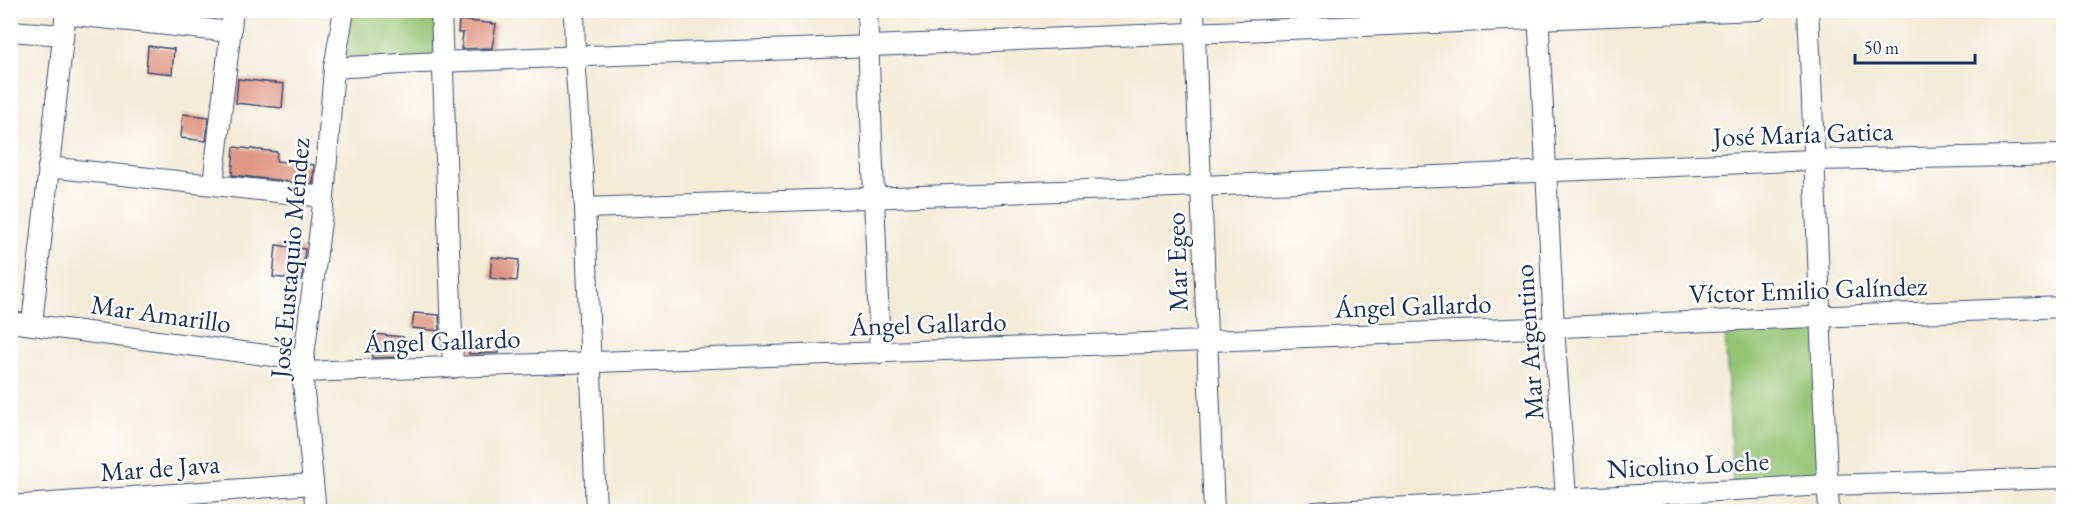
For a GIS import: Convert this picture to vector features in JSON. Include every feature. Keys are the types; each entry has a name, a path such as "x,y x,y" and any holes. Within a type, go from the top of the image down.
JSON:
{"street":[{"path":"213,184 233,10"},
{"name":"José Eustaquio Méndez","path":"316,512 303,366 324,197 334,68 344,10"},
{"path":"441,10 453,368"},
{"path":"574,10 585,208 596,512"},
{"path":"867,10 880,353"},
{"name":"Mar Egeo","path":"1194,10 1214,512"},
{"path":"334,68 443,60 868,46 1538,14 1757,10"},
{"path":"1808,10 1819,317 1829,512"},
{"path":"32,324 66,12 231,32"},
{"name":"Mar Argentino","path":"1538,14 1554,328 1567,505"},
{"path":"10,31 63,35"},
{"name":"José María Gatica","path":"585,208 1201,186 1815,160 2064,155"},
{"path":"48,167 324,197"},
{"name":"Víctor Emilio Galíndez","path":"1554,328 2064,307"},
{"name":"Mar Amarillo","path":"10,322 303,366"},
{"name":"Ángel Gallardo","path":"303,366 453,368 1554,328"},
{"name":"Nicolino Loche","path":"1315,512 1567,505 1827,485 2064,478"},
{"name":"Mar de Java","path":"10,506 313,484"}],"green space":[{"path":"346,11 439,11 442,59 335,67"},
{"path":"1725,329 1820,331 1826,480 1733,484"}],"building":[{"path":"459,20 496,24 492,48 461,49 463,33 458,33"},
{"path":"148,46 174,49 172,74 146,71"},
{"path":"238,79 284,84 282,108 236,103"},
{"path":"183,114 209,117 206,141 181,138"},
{"path":"234,147 277,152 276,161 314,165 313,184 232,175"},
{"path":"276,245 305,249 302,280 273,277"},
{"path":"492,257 519,260 517,281 490,278"},
{"path":"414,313 439,315 440,331 412,328"},
{"path":"374,334 403,337 401,357 372,358"},
{"path":"471,340 500,343 499,353 469,354"}]}
